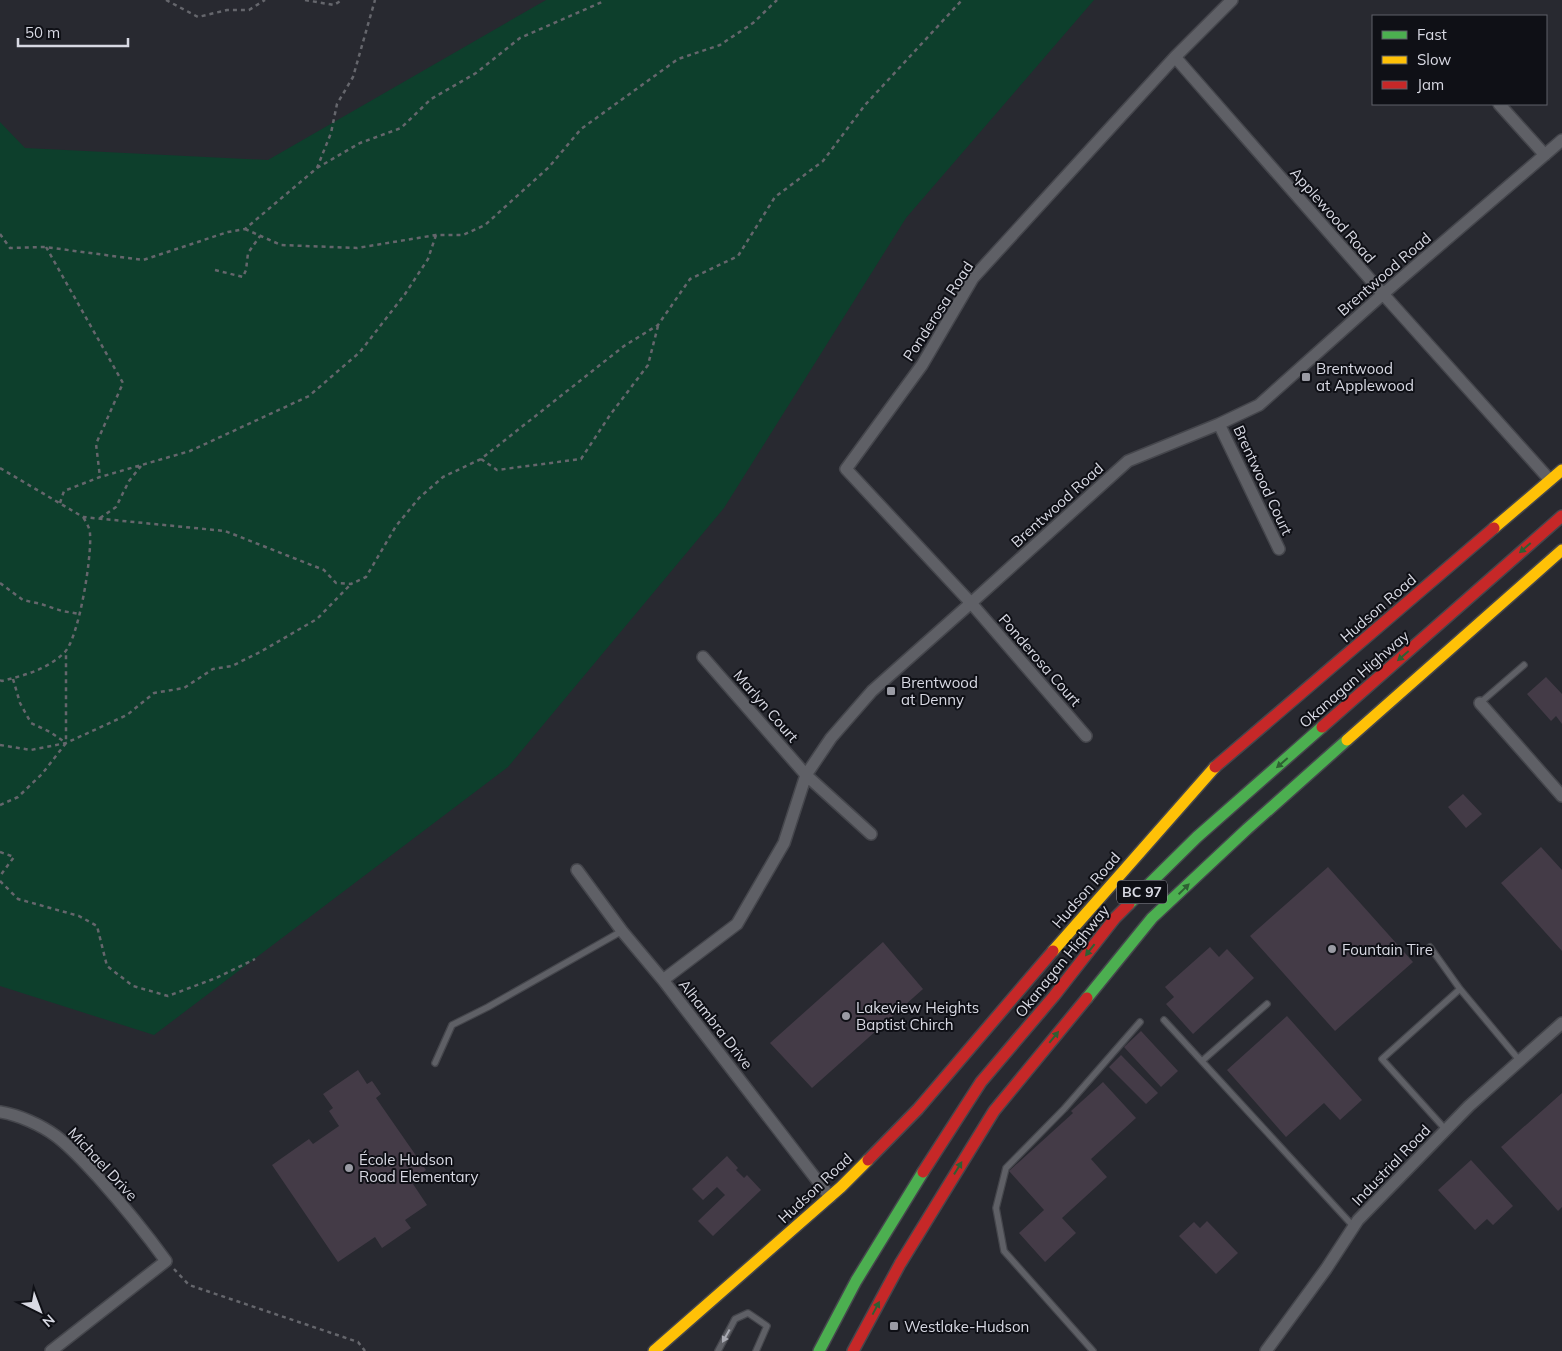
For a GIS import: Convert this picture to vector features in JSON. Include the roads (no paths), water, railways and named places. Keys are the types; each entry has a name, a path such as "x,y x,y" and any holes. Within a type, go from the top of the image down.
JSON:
{"main road":[{"name":"Hudson Road","path":"656,1350 830,1197 918,1108 1046,958 1213,769 1562,470"},
{"name":"Okanagan Highway","path":"819,1351 861,1273 981,1082 1054,996 1115,918 1197,837 1562,516"},
{"name":"BC 97","path":"853,1351 900,1264 994,1111 1152,918 1247,829 1562,550"}],"street":[{"name":"Ponderosa Road","path":"971,603 846,469 922,365 973,278 1176,57 1232,0"},
{"name":"Applewood Road","path":"1176,57 1383,294 1550,480"},
{"path":"1500,105 1544,155"},
{"name":"Brentwood Road","path":"663,980 737,924 784,843 806,776 831,738 872,691 1128,460 1219,424 1259,405 1383,294 1562,140"},
{"name":"Brentwood Court","path":"1219,424 1279,549"},
{"name":"Ponderosa Court","path":"971,603 1086,736"},
{"name":"Marlyn Court","path":"703,657 806,776 871,834"},
{"path":"1480,703 1562,796"},
{"name":"Alhambra Drive","path":"577,870 622,931 663,980 830,1197"},
{"name":"Industrial Road","path":"1266,1351 1326,1269 1358,1220 1470,1106 1562,1022"},
{"name":"Michael Drive","path":"0,1112 8,1113 33,1123 56,1136 78,1155 115,1196 166,1261 51,1351"}],"lane":[{"path":"1480,703 1524,665"},
{"path":"435,1064 452,1025 488,1007 622,931"},
{"path":"1430,947 1460,989 1520,1060"},
{"path":"1446,1130 1382,1058 1460,989"},
{"path":"1202,1061 1267,1004"},
{"path":"1164,1020 1354,1227"},
{"path":"1093,1351 1004,1251 996,1208 1006,1168 1064,1109 1140,1022"},
{"path":"718,1351 736,1319 748,1313 767,1326 756,1351"}],"place":[{"name":"Brentwood at Applewood","path":"1306,377"},
{"name":"Brentwood at Denny","path":"891,691"},
{"name":"Fountain Tire","path":"1332,949"},
{"name":"Lakeview Heights Baptist Chirch","path":"846,1016"},
{"name":"École Hudson Road Elementary","path":"349,1168"},
{"name":"Westlake-Hudson","path":"894,1326"}]}
